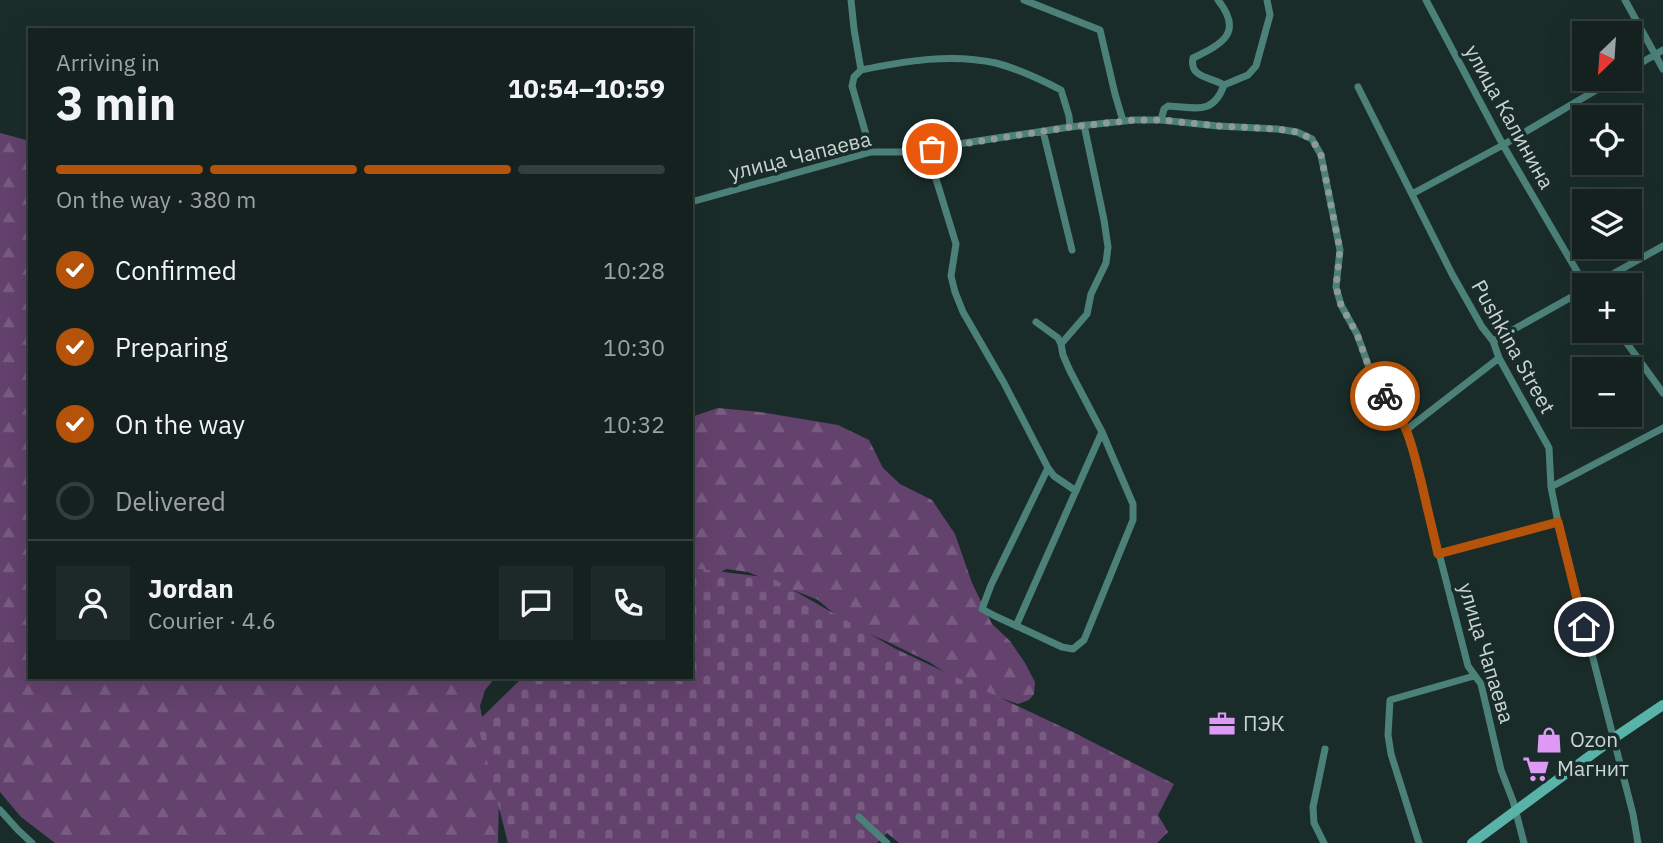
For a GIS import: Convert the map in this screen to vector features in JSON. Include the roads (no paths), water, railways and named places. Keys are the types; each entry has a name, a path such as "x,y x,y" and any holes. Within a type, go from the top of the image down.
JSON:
{"main road":[{"path":"1472,843 1663,705"}],"street":[{"path":"851,0 861,70"},
{"path":"1024,0 1100,30 1124,121"},
{"path":"1218,0 1228,12 1228,35 1220,44 1193,58 1192,66 1194,71 1202,76 1224,85 1248,75 1256,65 1270,15 1267,0"},
{"name":"улица Калинина","path":"1426,0 1503,145 1579,273"},
{"path":"1625,0 1663,69"},
{"path":"1642,62 1663,50"},
{"path":"871,152 852,86 854,77 861,70 896,63 952,58 1001,65 1025,73 1060,90 1070,127"},
{"path":"1161,120 1164,109 1168,106 1205,108 1214,103 1224,85"},
{"name":"Pushkina Street","path":"1358,87 1452,274 1493,341 1499,358 1549,448 1551,487 1558,522 1633,814 1638,843"},
{"path":"1412,194 1503,145 1594,91"},
{"name":"улица Чапаева","path":"693,201 871,152 932,149 1084,125 1161,120 1277,129 1297,132 1312,139 1321,155 1340,250 1336,287 1341,305 1357,334 1375,384 1395,406 1406,430 1468,666 1481,684 1501,769 1524,843"},
{"path":"1061,344 1087,314 1091,294 1106,263 1108,247 1084,125"},
{"path":"1043,131 1073,250"},
{"path":"932,149 936,179 956,244 951,276 963,312 1048,468 1054,476 1076,491"},
{"path":"1615,273 1663,246"},
{"path":"1493,341 1572,297"},
{"path":"1036,322 1058,338 1070,372 1101,432 1133,504 1133,520 1084,640 1073,649 1062,647 982,609 1048,468"},
{"path":"1627,343 1663,393"},
{"path":"1406,430 1499,358"},
{"path":"1551,487 1663,428"},
{"path":"1016,626 1101,432"},
{"path":"1438,554 1558,522"},
{"path":"1419,843 1391,754 1388,735 1390,700 1474,676"},
{"path":"1324,843 1314,823 1313,807 1325,750"},
{"path":"0,810 32,843"},
{"path":"859,817 887,843"}],"place":[{"name":"ПЭК","path":"1222,724"},
{"name":"Ozon","path":"1549,740"},
{"name":"Магнит","path":"1536,769"}]}
